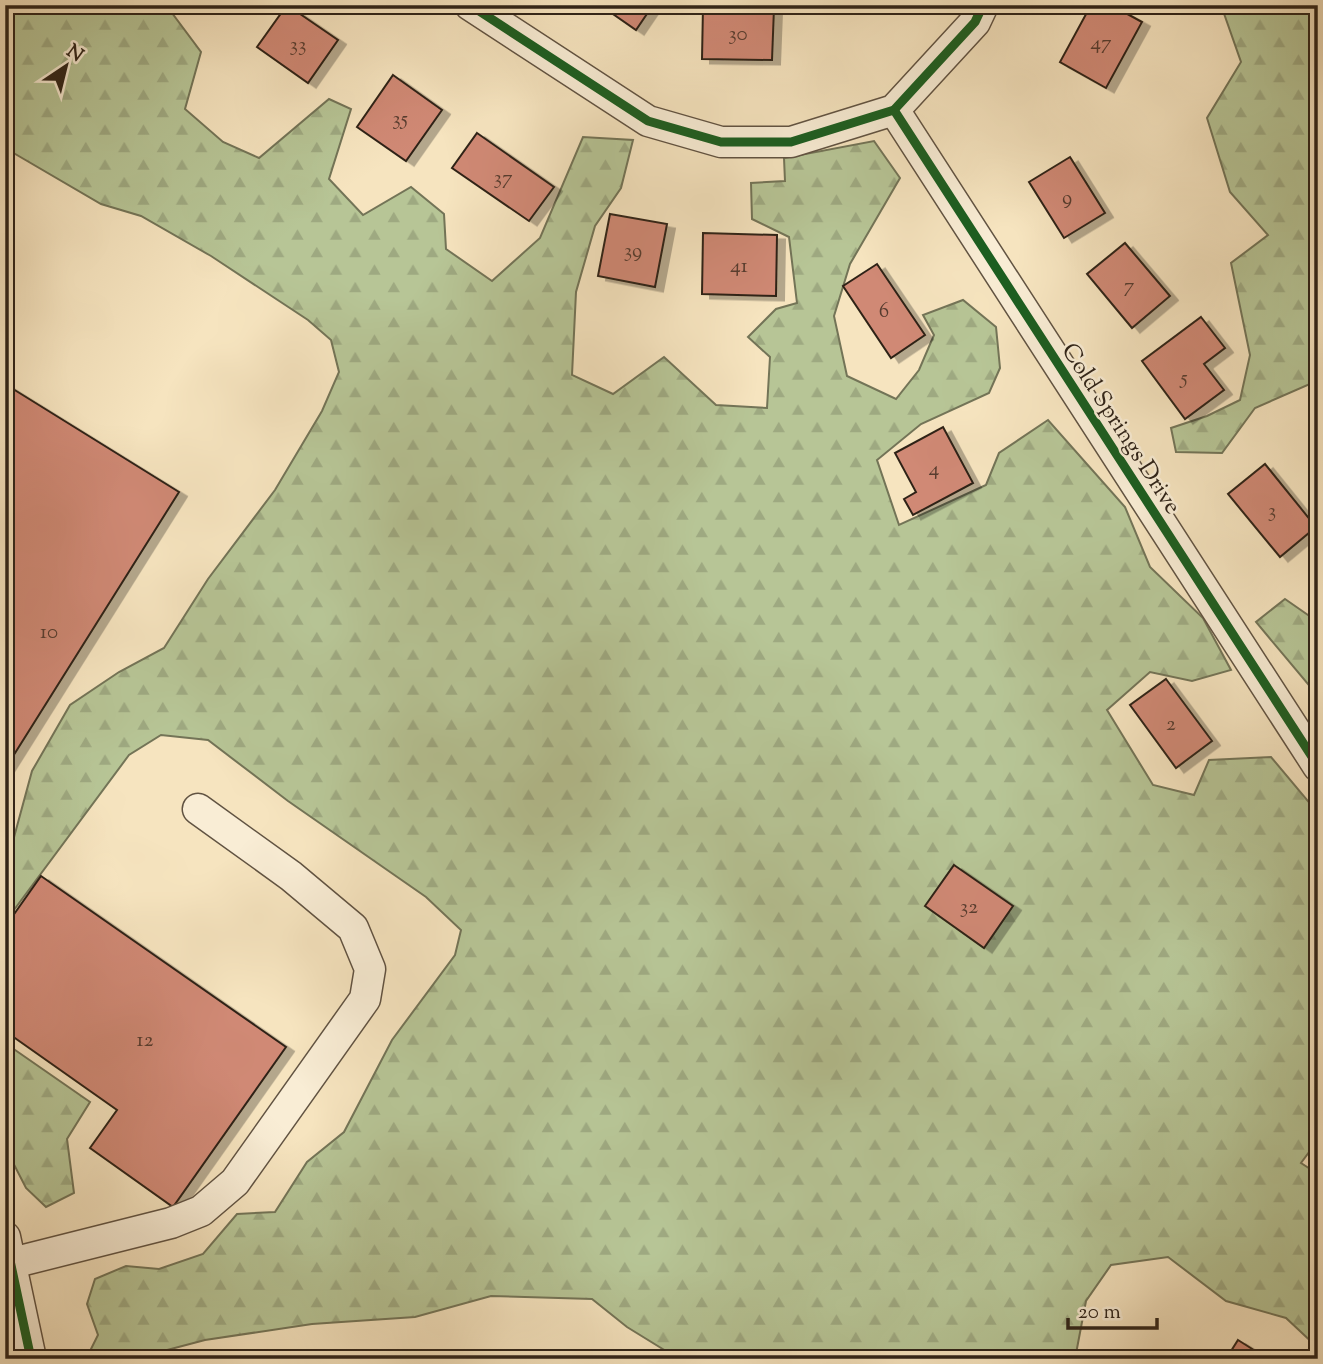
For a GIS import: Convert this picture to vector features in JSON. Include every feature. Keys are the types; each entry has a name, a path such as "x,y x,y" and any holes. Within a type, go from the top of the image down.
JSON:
{"street":[{"path":"470,5 648,121 721,142 791,142 894,110 975,22 983,5"},
{"name":"Cold Springs Drive","path":"894,110 1318,766"},
{"path":"31,1359 10,1269 171,1223 201,1211 235,1182 365,999 370,969 353,928 291,876 198,809"}],"green space":[{"path":"5,5 166,5 201,52 185,109 223,142 259,158 329,99 351,109 329,179 363,215 411,187 444,214 446,249 492,281 540,238 583,137 633,140 621,188 595,226 576,292 572,375 613,394 664,357 716,405 767,408 770,357 748,337 776,309 797,303 789,237 752,219 751,183 785,181 784,158 874,141 900,178 850,264 834,316 847,376 896,399 919,370 934,335 923,315 963,300 996,327 1000,368 989,393 921,424 877,460 899,525 986,485 999,453 1048,420 1125,507 1150,567 1203,618 1231,670 1192,681 1150,672 1107,710 1153,785 1194,795 1209,760 1271,757 1318,813 1318,1140 1301,1163 1318,1174 1318,1348 1286,1318 1226,1301 1168,1257 1111,1265 1086,1301 1075,1359 679,1359 627,1327 592,1299 491,1296 415,1317 312,1324 205,1340 133,1359 86,1359 98,1335 87,1304 95,1279 126,1266 159,1269 203,1254 237,1214 275,1212 307,1162 344,1132 392,1040 455,955 461,930 426,897 288,801 208,740 161,735 129,755 5,922 5,857 10,852 32,771 70,705 119,672 164,648 208,579 275,490 322,411 339,372 331,340 308,320 211,256 141,216 101,204 5,148"},
{"path":"1221,5 1318,5 1318,394 1312,383 1255,408 1222,453 1176,452 1171,428 1207,416 1240,400 1250,355 1231,263 1268,235 1230,192 1207,118 1241,62"},
{"path":"1285,599 1318,622 1318,696 1256,622"},
{"path":"5,1043 90,1102 67,1139 74,1193 46,1207 26,1188 5,1147"}],"building":[{"path":"287,5 338,40 308,83 257,47"},
{"path":"600,5 653,5 636,30"},
{"path":"1091,5 1111,5 1142,22 1106,88 1060,62"},
{"path":"703,7 774,8 772,60 702,59"},
{"path":"393,75 442,110 406,161 357,127"},
{"path":"477,133 554,187 529,221 452,168"},
{"path":"1070,157 1105,213 1064,238 1029,182"},
{"path":"610,214 667,224 655,287 598,276"},
{"path":"703,233 777,235 776,296 702,294"},
{"path":"1125,243 1170,296 1132,328 1087,274"},
{"path":"877,264 925,335 891,358 843,286"},
{"path":"1201,317 1225,348 1204,364 1224,390 1185,419 1142,361"},
{"path":"5,384 179,492 5,769"},
{"path":"943,427 973,483 913,515 904,499 916,492 895,453"},
{"path":"1265,464 1316,527 1280,557 1228,494"},
{"path":"1166,679 1212,741 1176,768 1130,705"},
{"path":"954,865 1013,906 984,948 925,906"},
{"path":"41,876 286,1047 173,1207 90,1148 117,1110 5,1031 5,927"},
{"path":"1238,1340 1268,1359 1226,1359"}],"cycle path":[{"path":"470,5 648,121 721,142 791,142 894,110 975,22 983,5"},
{"path":"894,110 1318,766"},
{"path":"5,1237 31,1359"}]}
